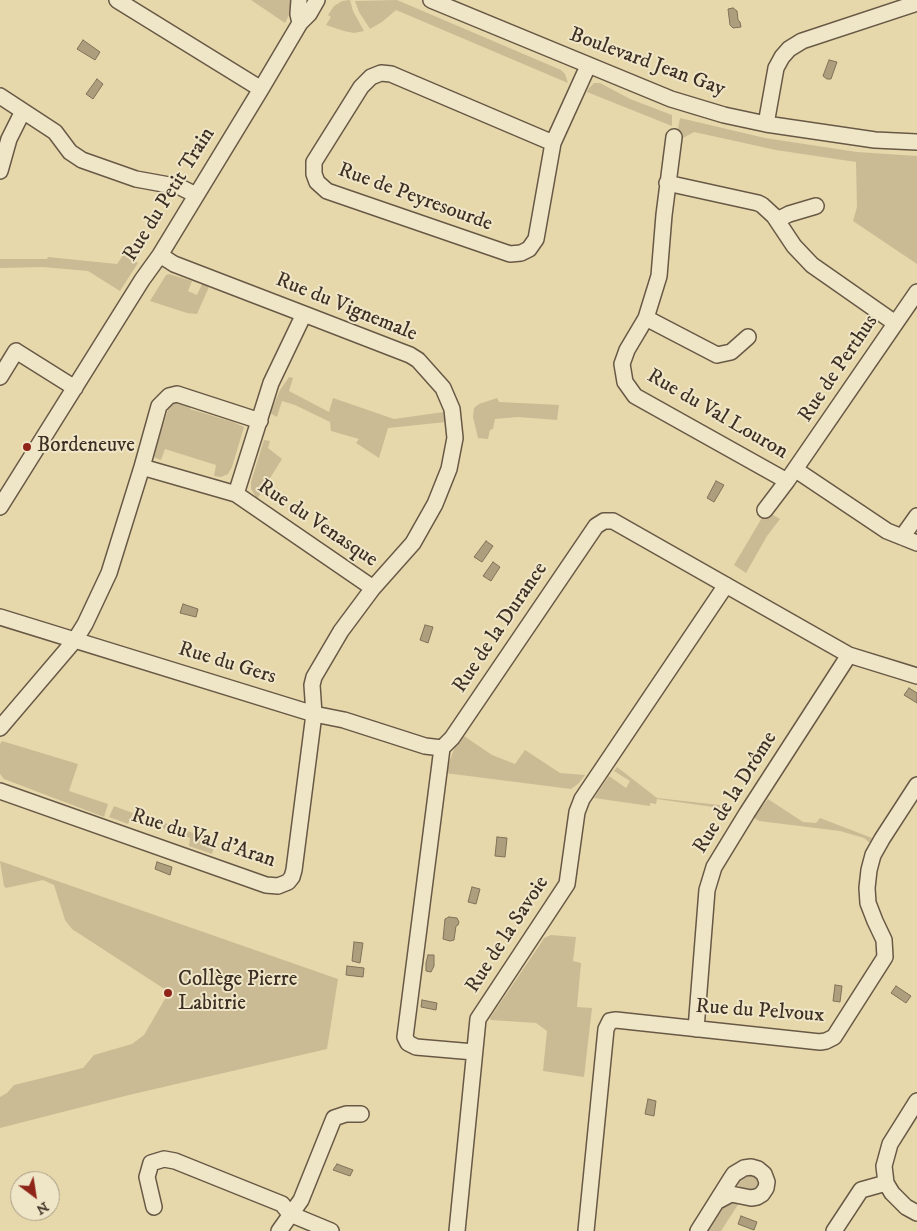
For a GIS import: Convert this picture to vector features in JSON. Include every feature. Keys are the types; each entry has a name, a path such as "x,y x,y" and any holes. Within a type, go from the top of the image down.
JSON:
{"street":[{"path":"118,0 261,89"},
{"path":"299,0 298,14 300,23"},
{"name":"Rue du Petit Train","path":"0,508 142,280 160,255 300,23 310,14 317,0"},
{"name":"Boulevard Jean Gay","path":"431,0 671,100 724,115 766,124 875,140 917,142"},
{"path":"766,124 776,68 789,49 802,41 917,2"},
{"name":"Rue de Peyresourde","path":"553,143 391,74 381,73 371,77 361,87 314,162 314,174 317,182 327,191 510,254 529,249 536,239 553,143 588,66"},
{"path":"0,96 58,134 70,152 82,160 136,179 180,187 196,195"},
{"path":"0,171 8,139 24,111"},
{"name":"Rue du Val Louron","path":"674,137 667,183 659,276 646,318 622,364 624,378 632,393 639,399 792,476 766,510"},
{"path":"667,183 758,203 777,220 794,246 812,265 895,323"},
{"path":"777,220 788,214 816,206"},
{"name":"Rue du Vignemale","path":"160,255 174,264 410,355 418,360 443,388 452,409 455,438 449,470 442,489 425,523 412,543 373,588 341,631 314,676 312,685 314,714"},
{"name":"Rue de Perthus","path":"792,476 917,292"},
{"name":"Rue du Venasque","path":"236,494 271,383 304,314"},
{"path":"646,318 717,355 730,352 748,337"},
{"path":"0,376 16,351 75,388"},
{"path":"0,728 75,640 93,607 109,573 159,406 170,396 177,394 260,421"},
{"name":"Rue du Venasque","path":"142,467 236,494 373,588"},
{"path":"792,476 887,531 917,543"},
{"path":"902,537 917,516"},
{"name":"Rue de la Durance","path":"442,748 452,738 592,530 598,524 607,521 614,521 849,655 917,676"},
{"name":"Rue de la Savoie","path":"457,1231 478,1019 567,884 577,812 582,799 726,585"},
{"name":"Rue du Gers","path":"0,617 314,714 344,720 416,744 442,748"},
{"name":"Rue de la Drôme","path":"696,1029 708,890 714,867 849,655"},
{"name":"Rue du Val d'Aran","path":"0,791 266,885 278,886 290,880 294,870 314,714"},
{"path":"442,748 405,1037 408,1043 416,1047 474,1052"},
{"name":"Rue du Pelvoux","path":"586,1231 607,1026 610,1021 616,1020 820,1042 829,1040 836,1035 885,957 884,940 868,902 869,870 873,856 882,839 917,785"},
{"path":"917,1101 886,1152 884,1166 886,1183 892,1193 901,1203 917,1212"},
{"path":"279,1231 301,1200 334,1118 346,1114 361,1114"},
{"path":"154,1207 147,1177 151,1163 164,1159 175,1161 282,1204 290,1214 331,1231"},
{"path":"834,1231 861,1190 886,1183"},
{"path":"698,1231 716,1202"}],"shaded area":[{"path":"251,0 291,0 289,15 285,23"},
{"path":"350,0 353,11 364,31 354,33 326,25 331,17 328,15 334,6 342,1"},
{"path":"397,0 561,70 565,74 568,83 396,10 370,29 359,12 355,1"},
{"path":"733,8 737,11 741,27 733,28 730,25 728,9"},
{"path":"83,40 100,52 95,60 77,49"},
{"path":"829,60 837,62 831,79 827,79 823,76"},
{"path":"97,79 103,84 93,99 86,94"},
{"path":"594,83 600,83 630,99 672,115 672,126 587,92"},
{"path":"680,118 765,138 857,152 917,156 917,264 853,221 857,207 856,162 776,150 694,132 681,139 676,139"},
{"path":"124,254 138,263 120,291 88,271 43,267 0,268 0,259 47,259 48,257 117,264"},
{"path":"169,274 192,281 188,291 197,295 202,284 209,287 197,314 187,313 150,301 166,275"},
{"path":"289,377 293,378 289,391 329,412 333,398 394,419 444,412 446,422 388,428 379,458 356,443 359,439 331,431 330,422 295,405 282,401 277,417 270,413 280,390"},
{"path":"497,398 499,402 559,405 557,420 518,417 495,419 488,439 478,438 473,417 474,408 479,404"},
{"path":"173,400 191,405 190,409 244,427 232,467 228,474 221,477 214,476 216,465 165,449 161,460 153,457 168,410 164,408"},
{"path":"264,440 270,441 268,448 282,459 257,499 251,489 251,482"},
{"path":"716,481 724,485 714,502 707,498"},
{"path":"766,511 780,519 767,536 746,573 734,565"},
{"path":"486,541 493,546 482,562 474,557"},
{"path":"493,562 500,567 491,581 483,576"},
{"path":"183,604 198,609 196,617 180,613"},
{"path":"425,625 433,627 428,643 420,640"},
{"path":"909,688 917,693 917,703 904,695"},
{"path":"461,734 492,755 515,764 525,750 560,773 585,775 571,789 445,773"},
{"path":"2,741 78,764 69,791 108,804 104,817 4,779 0,774 0,744"},
{"path":"617,767 657,798 720,805 720,808 657,799 656,804 650,803 650,806 594,798 609,776 626,788 630,781 614,771"},
{"path":"768,799 803,822 816,823 820,818 872,838 870,843 864,838 840,831 759,821 754,818"},
{"path":"114,806 133,813 128,824 109,817"},
{"path":"159,821 216,841 212,854 189,846 190,838 157,826"},
{"path":"497,837 507,838 505,857 495,856"},
{"name":"Collège Pierre Labitrie","path":"0,861 338,979 327,1049 129,1095 0,1128 0,1097 7,1093 14,1085 83,1068 94,1055 132,1044 144,1035 169,992 72,929 65,920 54,885 43,880 6,888 4,886"},
{"path":"157,862 172,867 170,875 155,869"},
{"path":"472,887 480,889 476,904 468,902"},
{"path":"449,917 457,918 459,922 456,926 454,940 450,941 443,939 445,919"},
{"path":"551,935 576,937 573,961 581,963 577,1007 592,1008 584,1077 543,1071 547,1031 536,1023 491,1020 490,1018 544,938"},
{"path":"354,942 363,943 360,963 352,961"},
{"path":"428,955 434,955 434,966 431,972 426,971"},
{"path":"347,966 364,968 363,977 346,975"},
{"path":"835,985 842,986 840,1002 833,1001"},
{"path":"896,986 911,996 906,1003 891,993"},
{"path":"422,1000 437,1003 436,1010 421,1007"},
{"path":"648,1099 656,1101 654,1116 645,1114"},
{"path":"337,1164 353,1170 350,1176 333,1170"},
{"path":"756,1173 761,1186 753,1191 745,1190 736,1184 741,1176"},
{"path":"734,1202 739,1203 721,1231 704,1231 720,1205 723,1207"},
{"path":"741,1216 757,1222 754,1230 738,1224"}],"place":[{"name":"Bordeneuve","path":"27,447"},
{"name":"Collège Pierre Labitrie","path":"168,993"}]}
